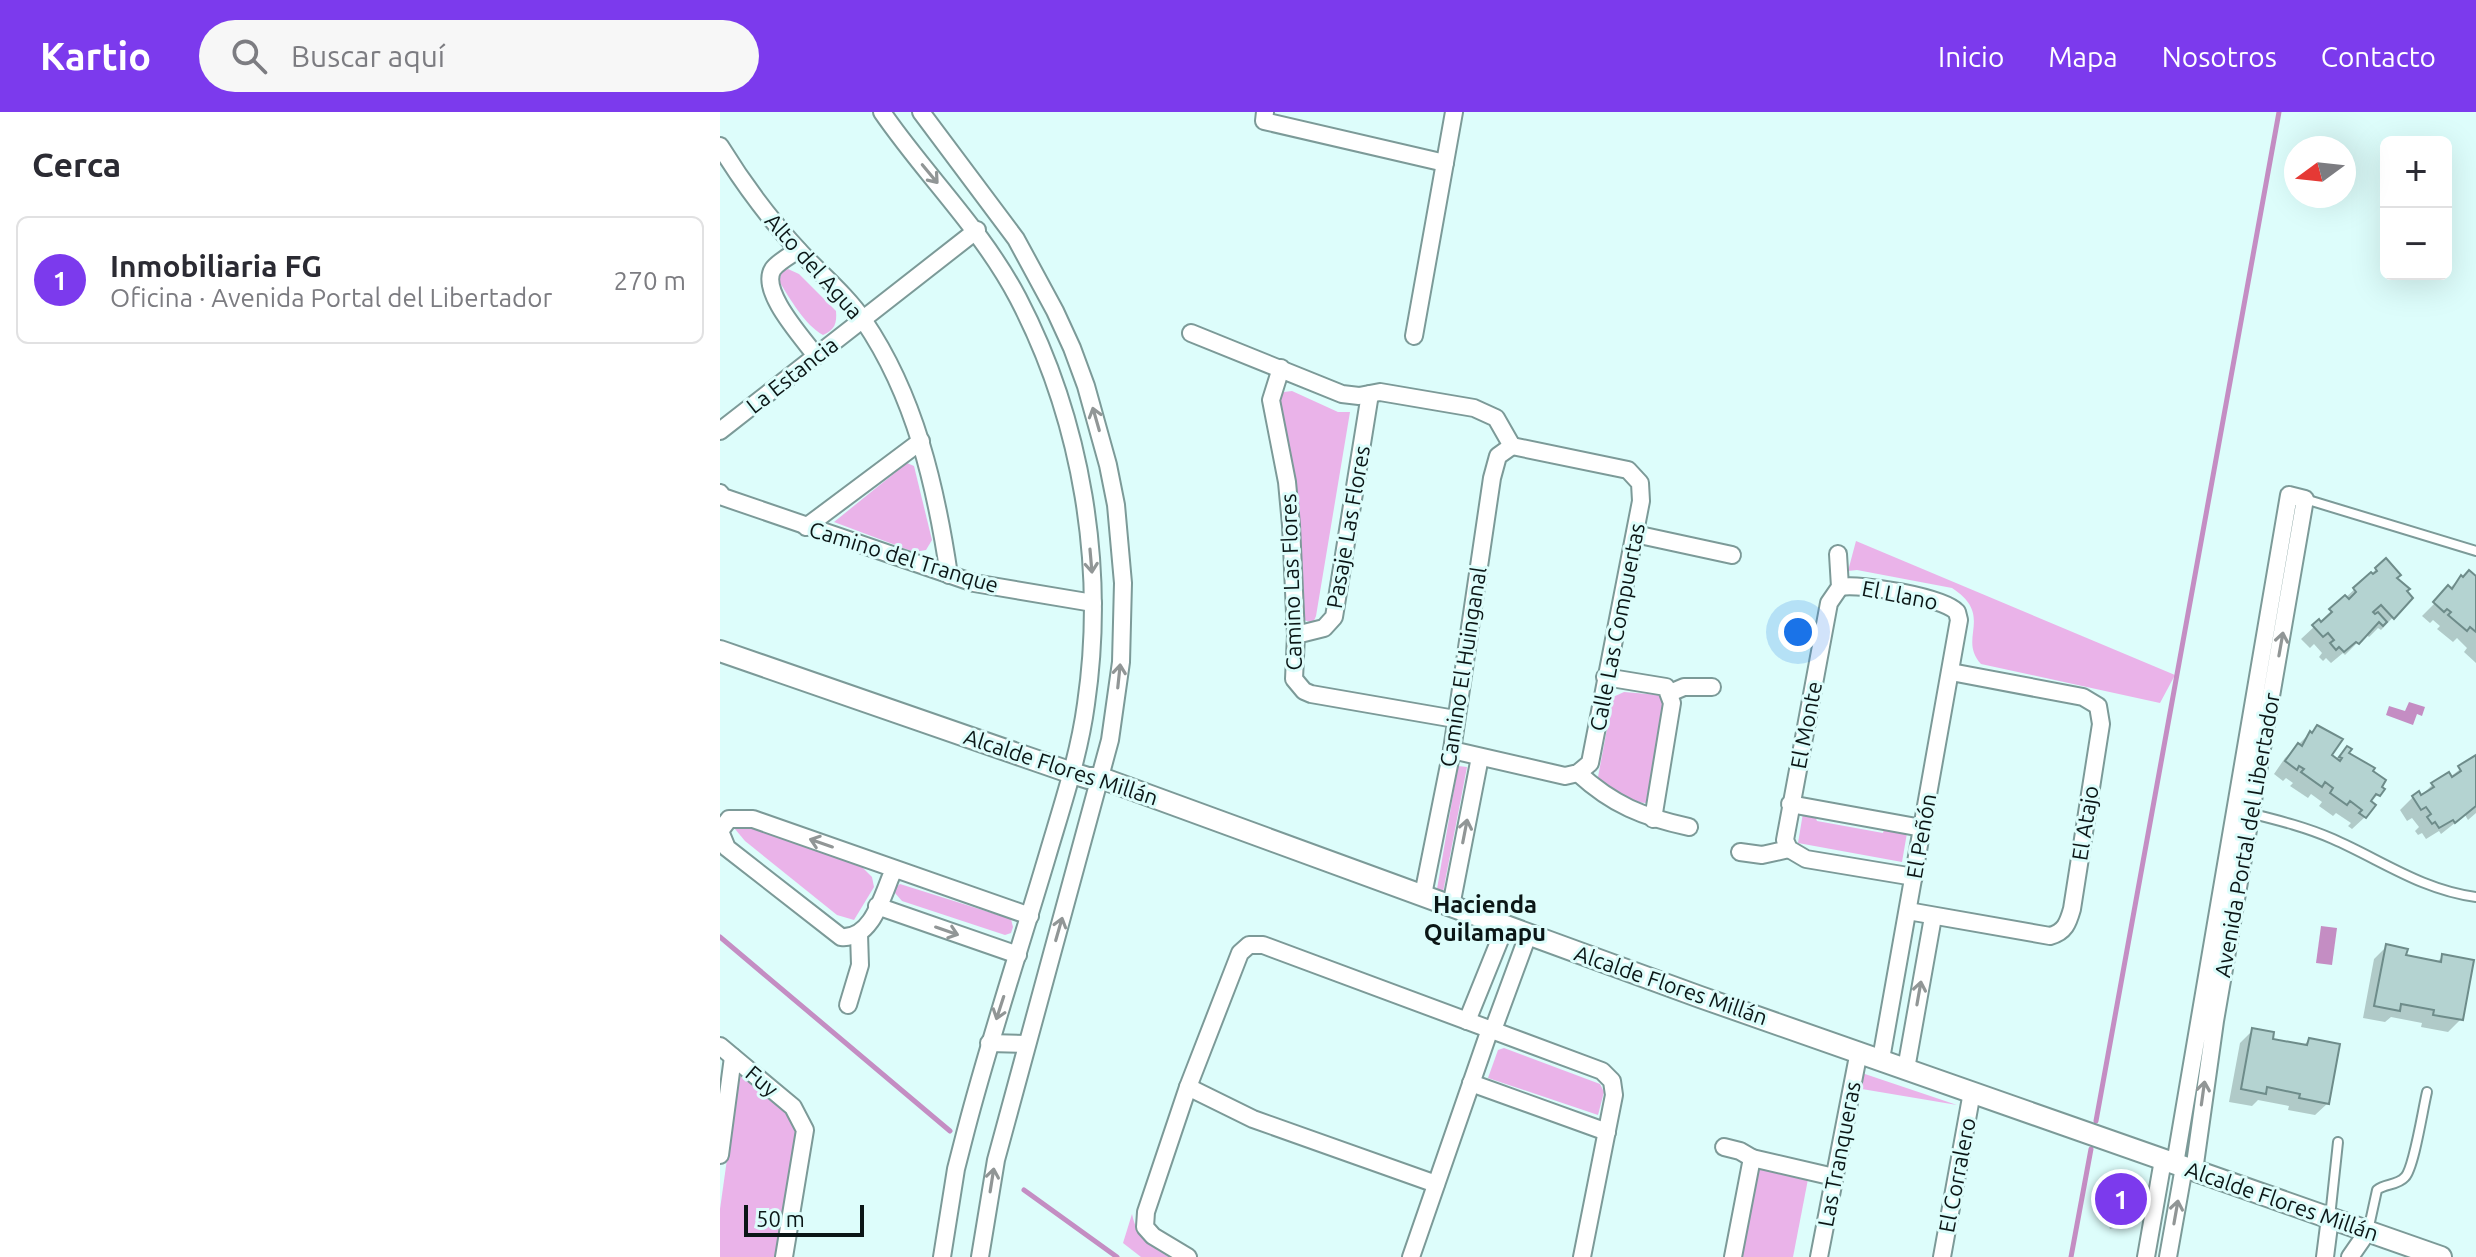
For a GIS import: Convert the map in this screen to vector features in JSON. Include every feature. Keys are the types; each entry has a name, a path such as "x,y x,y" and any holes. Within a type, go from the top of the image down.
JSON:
{"street":[{"path":"882,112 977,230 1017,297 1049,368 1072,441 1086,517 1093,603 1086,706 1072,773 989,1043 956,1169 942,1257"},
{"path":"921,112 1016,239 1055,311 1082,373 1099,425 1116,505 1120,544 1123,623 1117,701 1101,778 996,1160 980,1257"},
{"path":"1265,112 1264,121 1445,163"},
{"path":"1414,336 1454,112"},
{"name":"Alto del Agua","path":"723,156 798,250 864,320 900,387 921,441 942,527 949,575"},
{"name":"La Estancia","path":"720,431 977,230"},
{"path":"798,250 773,269 769,283 773,296 816,356"},
{"path":"1191,333 1342,394 1380,392 1474,408 1496,418 1512,446"},
{"name":"Camino Las Flores","path":"1281,368 1271,400 1290,511 1296,635 1292,671 1297,686 1304,691 1455,719"},
{"name":"Pasaje Las Flores","path":"1296,635 1324,628 1334,617 1370,394"},
{"path":"806,527 921,441"},
{"name":"Calle Las Compuertas","path":"1512,446 1628,470 1640,483 1641,501 1590,763 1578,773"},
{"name":"Camino El Huinganal","path":"1423,895 1452,750 1492,478 1498,456 1512,446"},
{"name":"Camino del Tranque","path":"720,493 723,497 806,527 974,583 1093,603"},
{"name":"Avenida Portal del Libertador","path":"2168,1257 2179,1165 2297,497"},
{"path":"1086,517 1106,514 1116,505"},
{"path":"1635,534 1732,555"},
{"name":"El Monte","path":"1789,849 1785,831 1829,603 1840,587 1838,554"},
{"name":"El Llano","path":"1840,587 1861,586 1945,603 1957,612"},
{"name":"El Peñón","path":"1881,1059 1959,629 1957,612"},
{"name":"Alcalde Flores Millán","path":"720,651 1072,773 1101,778 1505,927 2441,1257"},
{"name":"El Atajo","path":"1908,911 2038,936 2060,933 2068,923 2072,909 2101,724 2098,706 2083,697 1951,672"},
{"path":"1605,677 1666,687 1670,693 1672,703 1653,819"},
{"path":"1670,693 1684,687 1712,687"},
{"path":"1452,750 1565,776 1578,773 1625,808 1653,819 1689,827"},
{"name":"Camino El Huinganal","path":"1451,906 1480,757"},
{"path":"1790,804 1922,828"},
{"path":"894,869 866,929 846,938 835,935 727,848 721,837 721,826 734,818 753,819 1030,916"},
{"path":"1740,852 1762,855 1789,849 1806,859 1914,877"},
{"path":"877,906 1018,955"},
{"path":"1906,1069 1933,917"},
{"path":"1467,1021 1505,927"},
{"path":"848,1005 860,965 859,934"},
{"path":"1411,1257 1471,1083 1528,935"},
{"path":"1188,1257 1153,1236 1145,1227 1146,1212 1188,1087 1240,953 1249,945 1263,945 1602,1071 1612,1081 1614,1095 1582,1257"},
{"path":"989,1043 1026,1044"},
{"name":"Las Tranqueras","path":"1819,1257 1859,1051"},
{"path":"720,1155 727,1052"},
{"name":"Fuy","path":"727,1052 793,1107 805,1130 784,1257"},
{"path":"1471,1083 1607,1132"},
{"path":"1188,1087 1253,1119 1436,1184"},
{"name":"El Corralero","path":"1944,1257 1972,1092"},
{"path":"1724,1147 1752,1158 1834,1177"},
{"path":"1733,1257 1752,1158"},
{"name":"Avenida Portal del Libertador","path":"2146,1257 2179,1165"},
{"path":"2325,1257 2330,1218"},
{"path":"2350,1257 2368,1231"}],"lane":[{"path":"2297,497 2476,551"},
{"path":"2243,811 2335,840 2402,875 2448,893 2476,897"},
{"path":"2368,1231 2377,1190 2381,1186 2397,1183 2409,1172 2427,1092"},
{"path":"2330,1218 2338,1142"}],"shaded area":[{"path":"788,269 799,274 836,311 834,326 827,333 823,335 810,325 783,288 779,281 782,272"},
{"path":"1292,391 1338,412 1350,412 1313,623 1304,620 1292,473 1279,399 1284,392"},
{"path":"907,463 914,466 932,540 926,550 914,552 834,522"},
{"path":"1856,541 2175,675 2160,703 1981,664 1972,645 1974,617 1965,598 1952,588 1857,570 1848,571"},
{"path":"1624,692 1660,695 1663,707 1646,803 1626,797 1598,777 1613,697"},
{"path":"2409,702 2425,707 2422,716 2417,714 2413,725 2386,715 2389,706 2405,711"},
{"path":"1458,766 1467,767 1443,892 1437,889"},
{"path":"1803,813 1815,816 1817,821 1883,833 1884,829 1907,833 1902,862 1798,843"},
{"path":"737,824 860,865 872,877 874,887 854,920 837,915 745,841 735,829"},
{"path":"900,884 1011,919 1011,933 1005,935 902,901 895,893 895,888"},
{"path":"2321,926 2337,928 2332,965 2316,963"},
{"path":"1504,1048 1600,1084 1604,1092 1598,1115 1488,1078 1498,1050"},
{"path":"1859,1072 1957,1105 1856,1088"},
{"path":"739,1074 790,1117 797,1127 775,1257 720,1257 720,1209"},
{"path":"1756,1163 1809,1174 1793,1257 1737,1257"},
{"path":"1132,1214 1145,1240 1169,1257 1141,1257 1123,1243"}],"building":[{"path":"2386,558 2401,575 2397,578 2410,589 2407,591 2413,598 2394,619 2381,605 2373,612 2378,612 2387,622 2383,626 2379,622 2359,644 2356,642 2344,652 2339,647 2336,650 2330,643 2334,640 2328,633 2323,637 2312,625 2332,612 2329,609 2345,595 2349,599 2356,592 2353,588 2371,572 2377,571 2375,568"},
{"path":"2469,570 2476,576 2476,632 2470,627 2467,631 2448,615 2451,612 2447,609 2444,612 2433,602 2448,585 2452,589 2461,575 2463,577"},
{"path":"2317,725 2343,739 2332,755 2340,761 2342,758 2339,757 2347,746 2352,749 2349,753 2375,768 2373,771 2386,780 2380,796 2376,794 2371,801 2376,805 2366,818 2359,813 2362,810 2350,801 2347,805 2330,793 2333,788 2325,782 2322,787 2301,772 2304,769 2299,766 2297,770 2285,761 2298,743 2302,746"},
{"path":"2476,755 2476,806 2455,823 2453,820 2439,828 2427,817 2431,814 2426,807 2421,810 2412,796 2419,791 2421,795 2434,787 2431,783 2449,772 2452,777 2461,771 2458,766"},
{"path":"2386,944 2408,949 2406,955 2441,962 2442,954 2474,960 2463,1020 2433,1015 2434,1010 2401,1004 2400,1011 2374,1006"},
{"path":"2252,1028 2274,1032 2273,1039 2307,1045 2309,1038 2340,1044 2329,1104 2267,1087 2266,1094 2241,1089"},
{"path":"2125,1175 2139,1216 2116,1224 2102,1183"}],"waterway":[{"path":"2096,1121 2279,112"},
{"path":"720,937 950,1131"},
{"path":"2071,1257 2091,1149"},
{"path":"1024,1190 1117,1257"}],"place":[{"name":"Inmobiliaria FG","path":"2121,1199"}],"district":[{"name":"Hacienda Quilamapu","path":"1485,919"}]}
